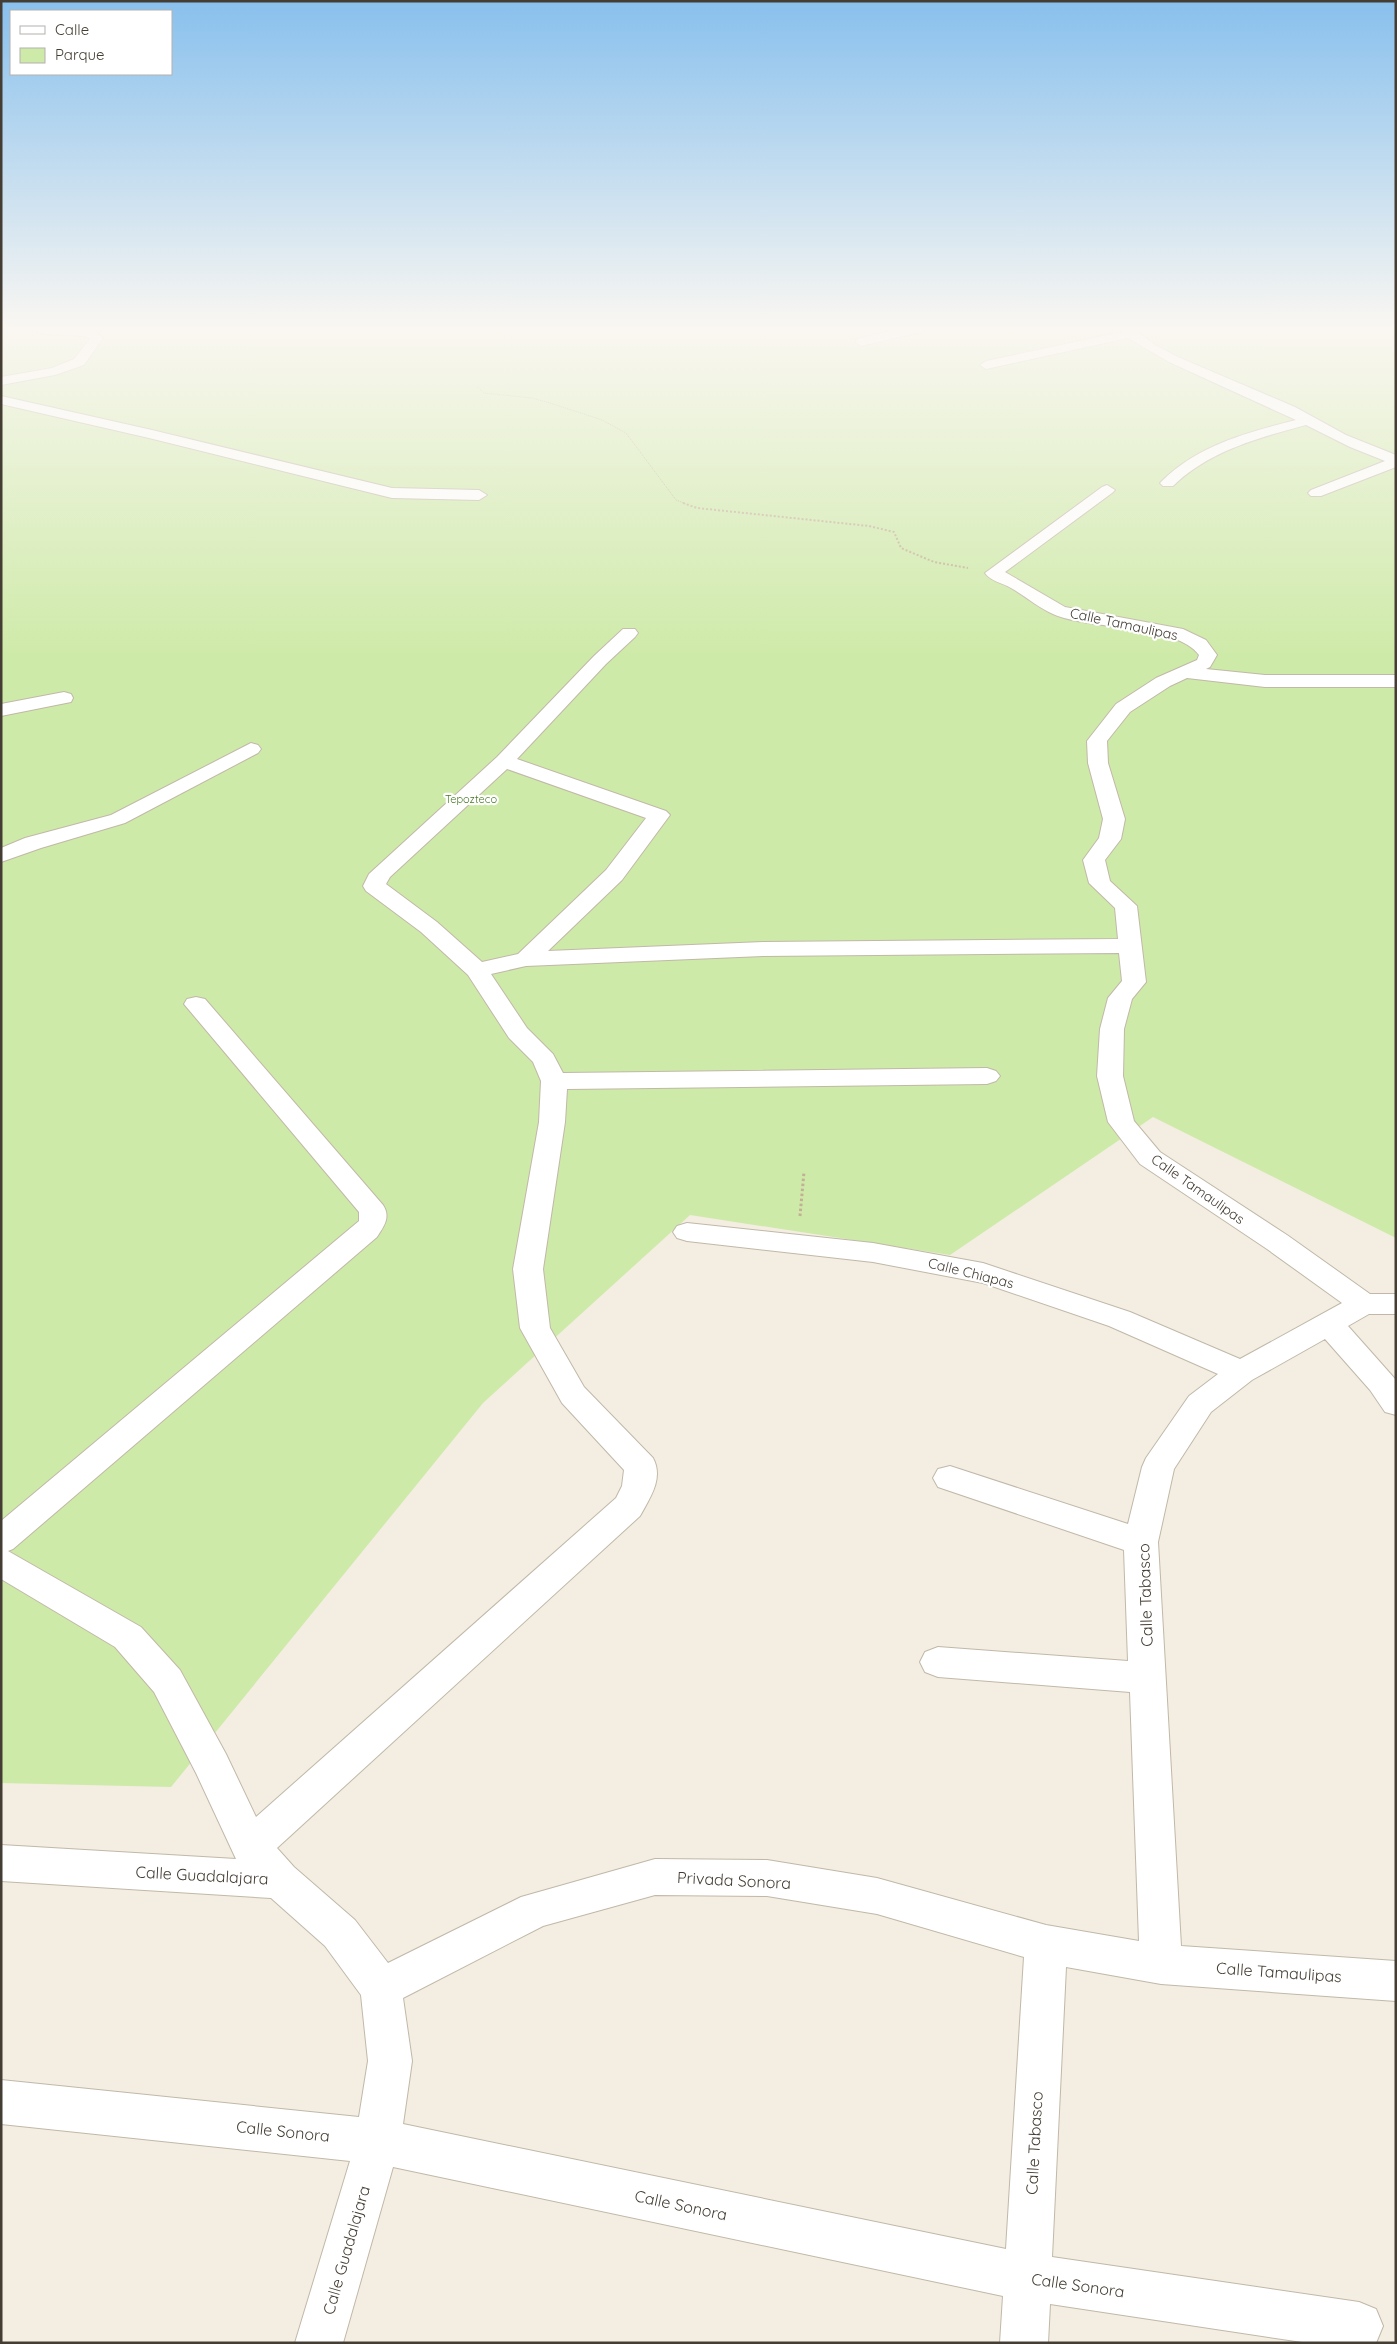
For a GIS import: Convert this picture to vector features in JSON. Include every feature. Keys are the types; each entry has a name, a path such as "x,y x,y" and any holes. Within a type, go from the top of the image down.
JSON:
{"street":[{"path":"164,437 392,494 479,494"},
{"path":"1168,483 1177,473 1215,451 1248,437"},
{"path":"1341,437 1396,461"},
{"path":"1372,452 1388,443"},
{"path":"1316,493 1396,461"},
{"path":"993,573 1108,490"},
{"name":"Calle Tamaulipas","path":"993,573 1015,583 1060,611 1177,633 1200,644 1208,655 1204,663 1163,682 1123,708 1097,741 1098,763 1114,819 1110,839 1094,860 1100,883 1126,906 1134,982 1120,998 1112,1029 1110,1076 1121,1122 1150,1158 1277,1242 1380,1304"},
{"path":"250,1847 628,1507 639,1486 641,1467 573,1394 534,1328 528,1269 552,1122 554,1081 544,1059 518,1034 477,970 429,927 374,886 380,874 504,761 600,660 629,633"},
{"path":"1186,672 1265,681 1396,681"},
{"path":"1,710 64,698"},
{"path":"1,856 33,843 118,819 251,749"},
{"path":"504,761 659,815 614,876 526,959"},
{"path":"477,970 526,959 763,949 1130,946"},
{"path":"1,1540 367,1230 373,1221 373,1211 196,1004"},
{"path":"554,1081 766,1077 987,1076"},
{"name":"Calle Chiapas","path":"687,1232 798,1242 896,1255 985,1274 1100,1310 1176,1341 1241,1372"},
{"name":"Calle Tabasco","path":"1161,1964 1141,1542 1158,1467 1200,1404 1241,1372 1328,1323 1380,1304"},
{"path":"1328,1323 1381,1382 1396,1404"},
{"path":"950,1478 1141,1542"},
{"path":"1,1562 128,1637 167,1681 212,1766 250,1847 280,1880"},
{"path":"938,1662 1148,1678"},
{"name":"Calle Guadalajara","path":"1,1863 280,1880 340,1933 381,1988 390,2061 378,2141 320,2343"},
{"name":"Privada Sonora","path":"381,1988 535,1910 655,1877 767,1878 877,1896 964,1923 1046,1944 1161,1964"},
{"name":"Calle Tabasco","path":"1024,2343 1026,2277 1046,1944"},
{"name":"Calle Tamaulipas","path":"1161,1964 1396,1981"},
{"name":"Calle Sonora","path":"1,2102 378,2141 1026,2277 1359,2326"}],"path":[{"path":"629,437 676,500 697,508 869,526 894,532 901,548 934,562 993,573"},
{"path":"798,1242 804,1172"}],"green space":[{"name":"Tepozteco","path":"1,437 1396,437 1396,1238 1153,1117 950,1255 690,1215 483,1403 171,1787 1,1783"}]}
